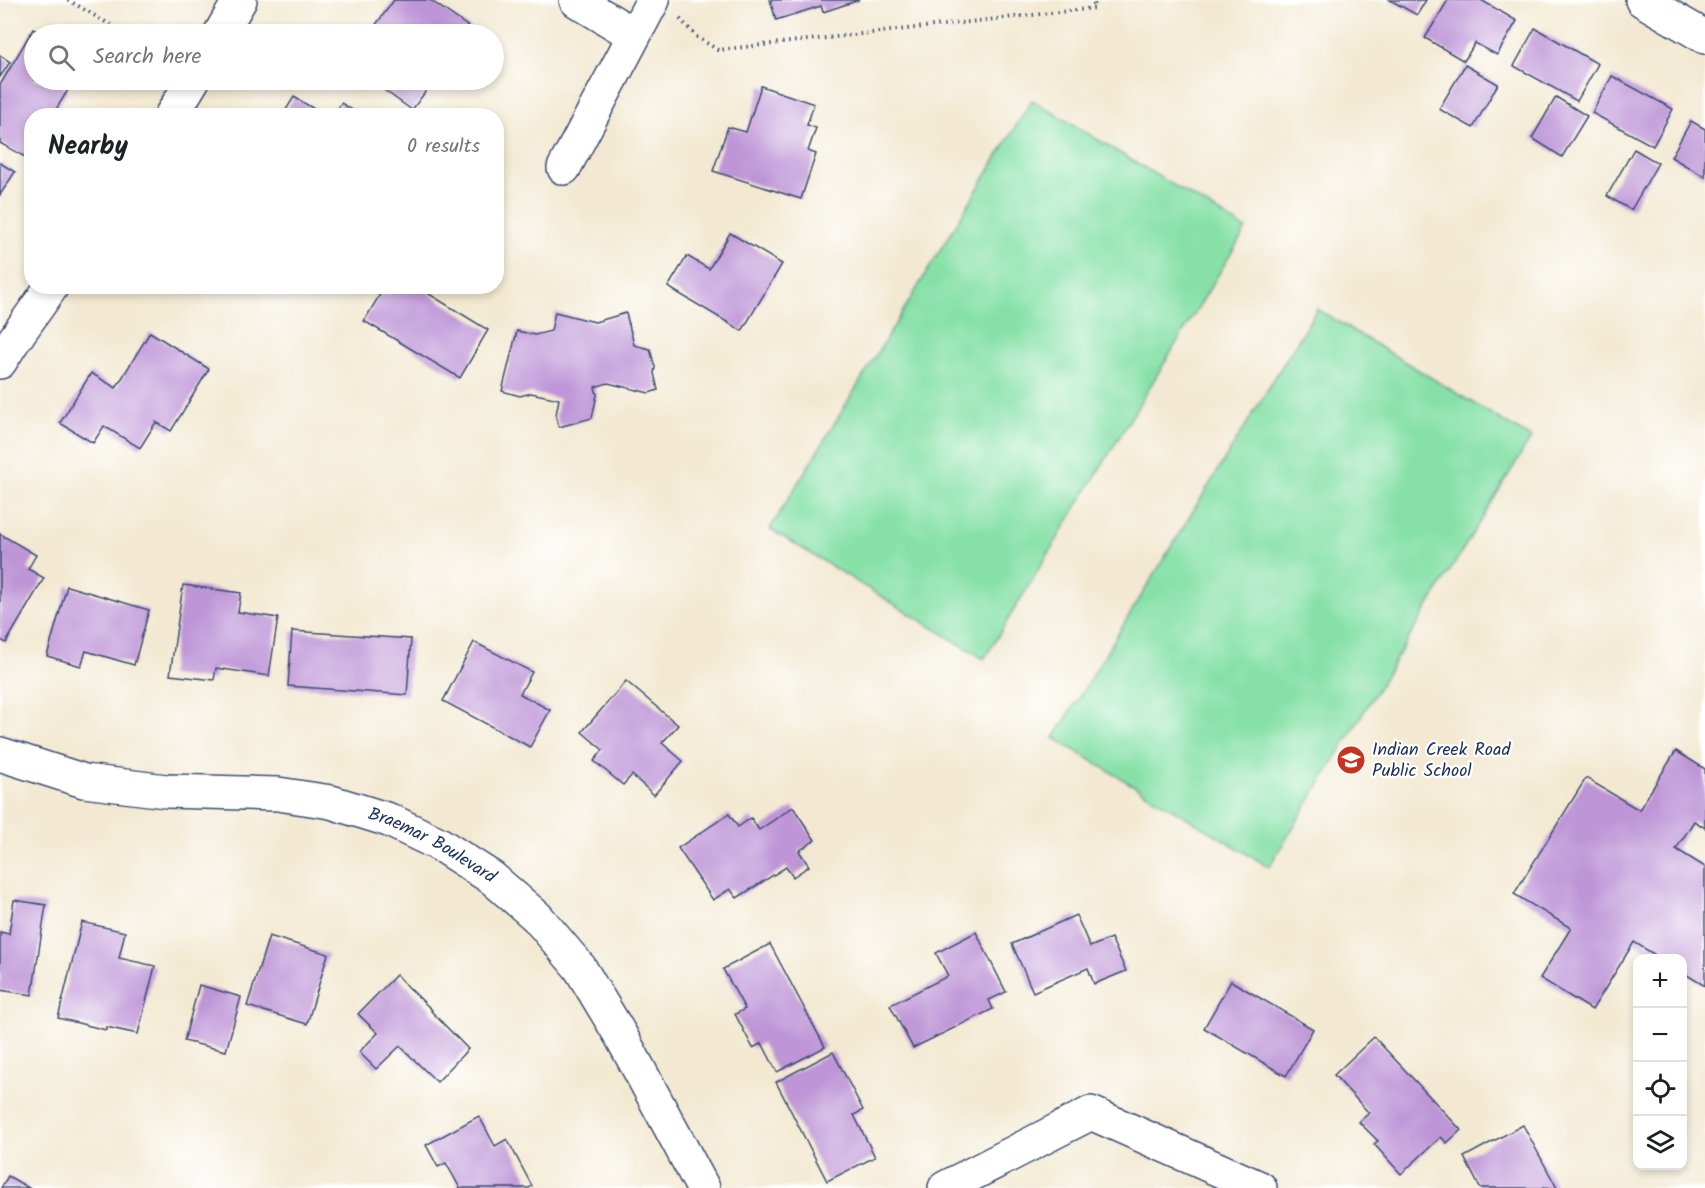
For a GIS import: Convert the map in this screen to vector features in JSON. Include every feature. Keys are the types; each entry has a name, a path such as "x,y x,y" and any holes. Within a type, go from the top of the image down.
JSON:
{"street":[{"path":"226,24 240,0"},
{"path":"576,0 634,35"},
{"path":"1642,0 1705,37"},
{"path":"564,168 634,35 665,7"},
{"path":"176,108 188,90"},
{"path":"0,362 47,294"},
{"name":"Braemar Boulevard","path":"0,754 84,781 166,791 278,794 331,802 389,820 439,844 492,878 537,917 580,968 621,1036 703,1188"},
{"path":"945,1188 1091,1113 1260,1188"}],"path":[{"path":"68,0 109,24"},
{"path":"665,7 697,37 717,50 1095,8 1093,0"}],"green space":[{"path":"1032,100 1246,229 984,659 770,529"},
{"path":"1317,309 1531,438 1269,867 1054,738"}],"building":[{"path":"394,0 430,0 465,24 376,24"},
{"path":"770,0 859,0 823,12 821,6 776,20"},
{"path":"1390,0 1426,0 1417,15"},
{"path":"1448,0 1481,0 1517,21 1497,55 1475,43 1464,61 1425,38"},
{"path":"1535,28 1598,64 1577,101 1514,66"},
{"path":"24,44 24,90 68,90 57,108 24,108 24,156 0,143 0,85"},
{"path":"0,55 10,62 0,77"},
{"path":"1465,65 1498,84 1473,128 1439,109"},
{"path":"1612,76 1673,109 1653,146 1592,113"},
{"path":"761,86 814,104 807,125 816,128 808,151 816,154 801,199 713,171 728,127 746,132"},
{"path":"384,90 427,90 413,108 409,108"},
{"path":"294,97 313,108 287,108"},
{"path":"1556,97 1587,116 1562,157 1532,138"},
{"path":"341,103 349,108 338,108"},
{"path":"1691,121 1705,129 1705,177 1671,157"},
{"path":"1634,149 1658,163 1631,210 1607,196"},
{"path":"0,163 15,172 0,195"},
{"path":"730,233 782,264 742,331 668,287 687,256 709,269"},
{"path":"380,294 429,294 488,330 460,378 364,321"},
{"path":"555,312 595,322 626,313 634,345 650,349 658,390 649,393 608,383 595,387 597,395 592,418 559,427 556,415 559,399 531,393 520,396 502,391 517,331 535,335 551,331"},
{"path":"150,332 209,369 171,431 156,422 140,448 104,426 93,443 60,423 91,373 116,388"},
{"path":"0,534 36,555 28,569 44,578 6,643 0,639"},
{"path":"183,585 241,593 238,612 278,618 269,676 216,668 214,680 170,675"},
{"path":"67,586 149,610 134,665 86,651 81,666 47,656"},
{"path":"292,631 411,639 407,695 288,686"},
{"path":"474,642 532,672 520,694 550,710 530,747 443,701"},
{"path":"626,681 678,725 662,743 683,761 654,795 632,775 623,785 594,761 603,750 582,732"},
{"path":"1676,751 1705,769 1705,828 1694,821 1676,849 1705,867 1705,986 1687,975 1687,954 1654,954 1634,942 1592,1010 1540,978 1571,928 1514,894 1586,778 1639,810"},
{"path":"793,807 815,840 799,851 809,866 793,877 786,867 737,898 730,889 713,900 678,848 729,814 738,827 751,818 759,830"},
{"path":"14,900 46,905 32,995 0,990 0,932 9,934"},
{"path":"1076,915 1090,947 1111,938 1126,971 1094,984 1088,968 1033,992 1012,944"},
{"path":"82,922 125,932 119,958 155,966 138,1034 106,1027 106,1030 58,1018"},
{"path":"976,932 1006,992 989,1000 993,1009 913,1048 890,1005 948,976 936,953"},
{"path":"269,936 328,954 307,1024 247,1006"},
{"path":"770,944 825,1047 777,1072 762,1043 753,1048 735,1014 745,1009 723,969"},
{"path":"396,975 468,1049 437,1082 400,1046 376,1069 359,1052 378,1033 358,1014"},
{"path":"1231,981 1313,1029 1286,1076 1204,1028"},
{"path":"199,985 241,997 226,1051 184,1041"},
{"path":"1374,1037 1461,1130 1447,1143 1441,1137 1401,1174 1374,1144 1378,1141 1359,1122 1369,1113 1334,1075"},
{"path":"833,1052 863,1110 854,1115 875,1157 827,1181 776,1082"},
{"path":"479,1116 495,1146 507,1139 532,1186 529,1188 460,1188 446,1163 438,1167 426,1145"},
{"path":"1523,1125 1557,1188 1480,1188 1464,1157"},
{"path":"8,1176 29,1188 1,1188"}],"place":[{"name":"Indian Creek Road Public School","path":"1351,760"}]}
